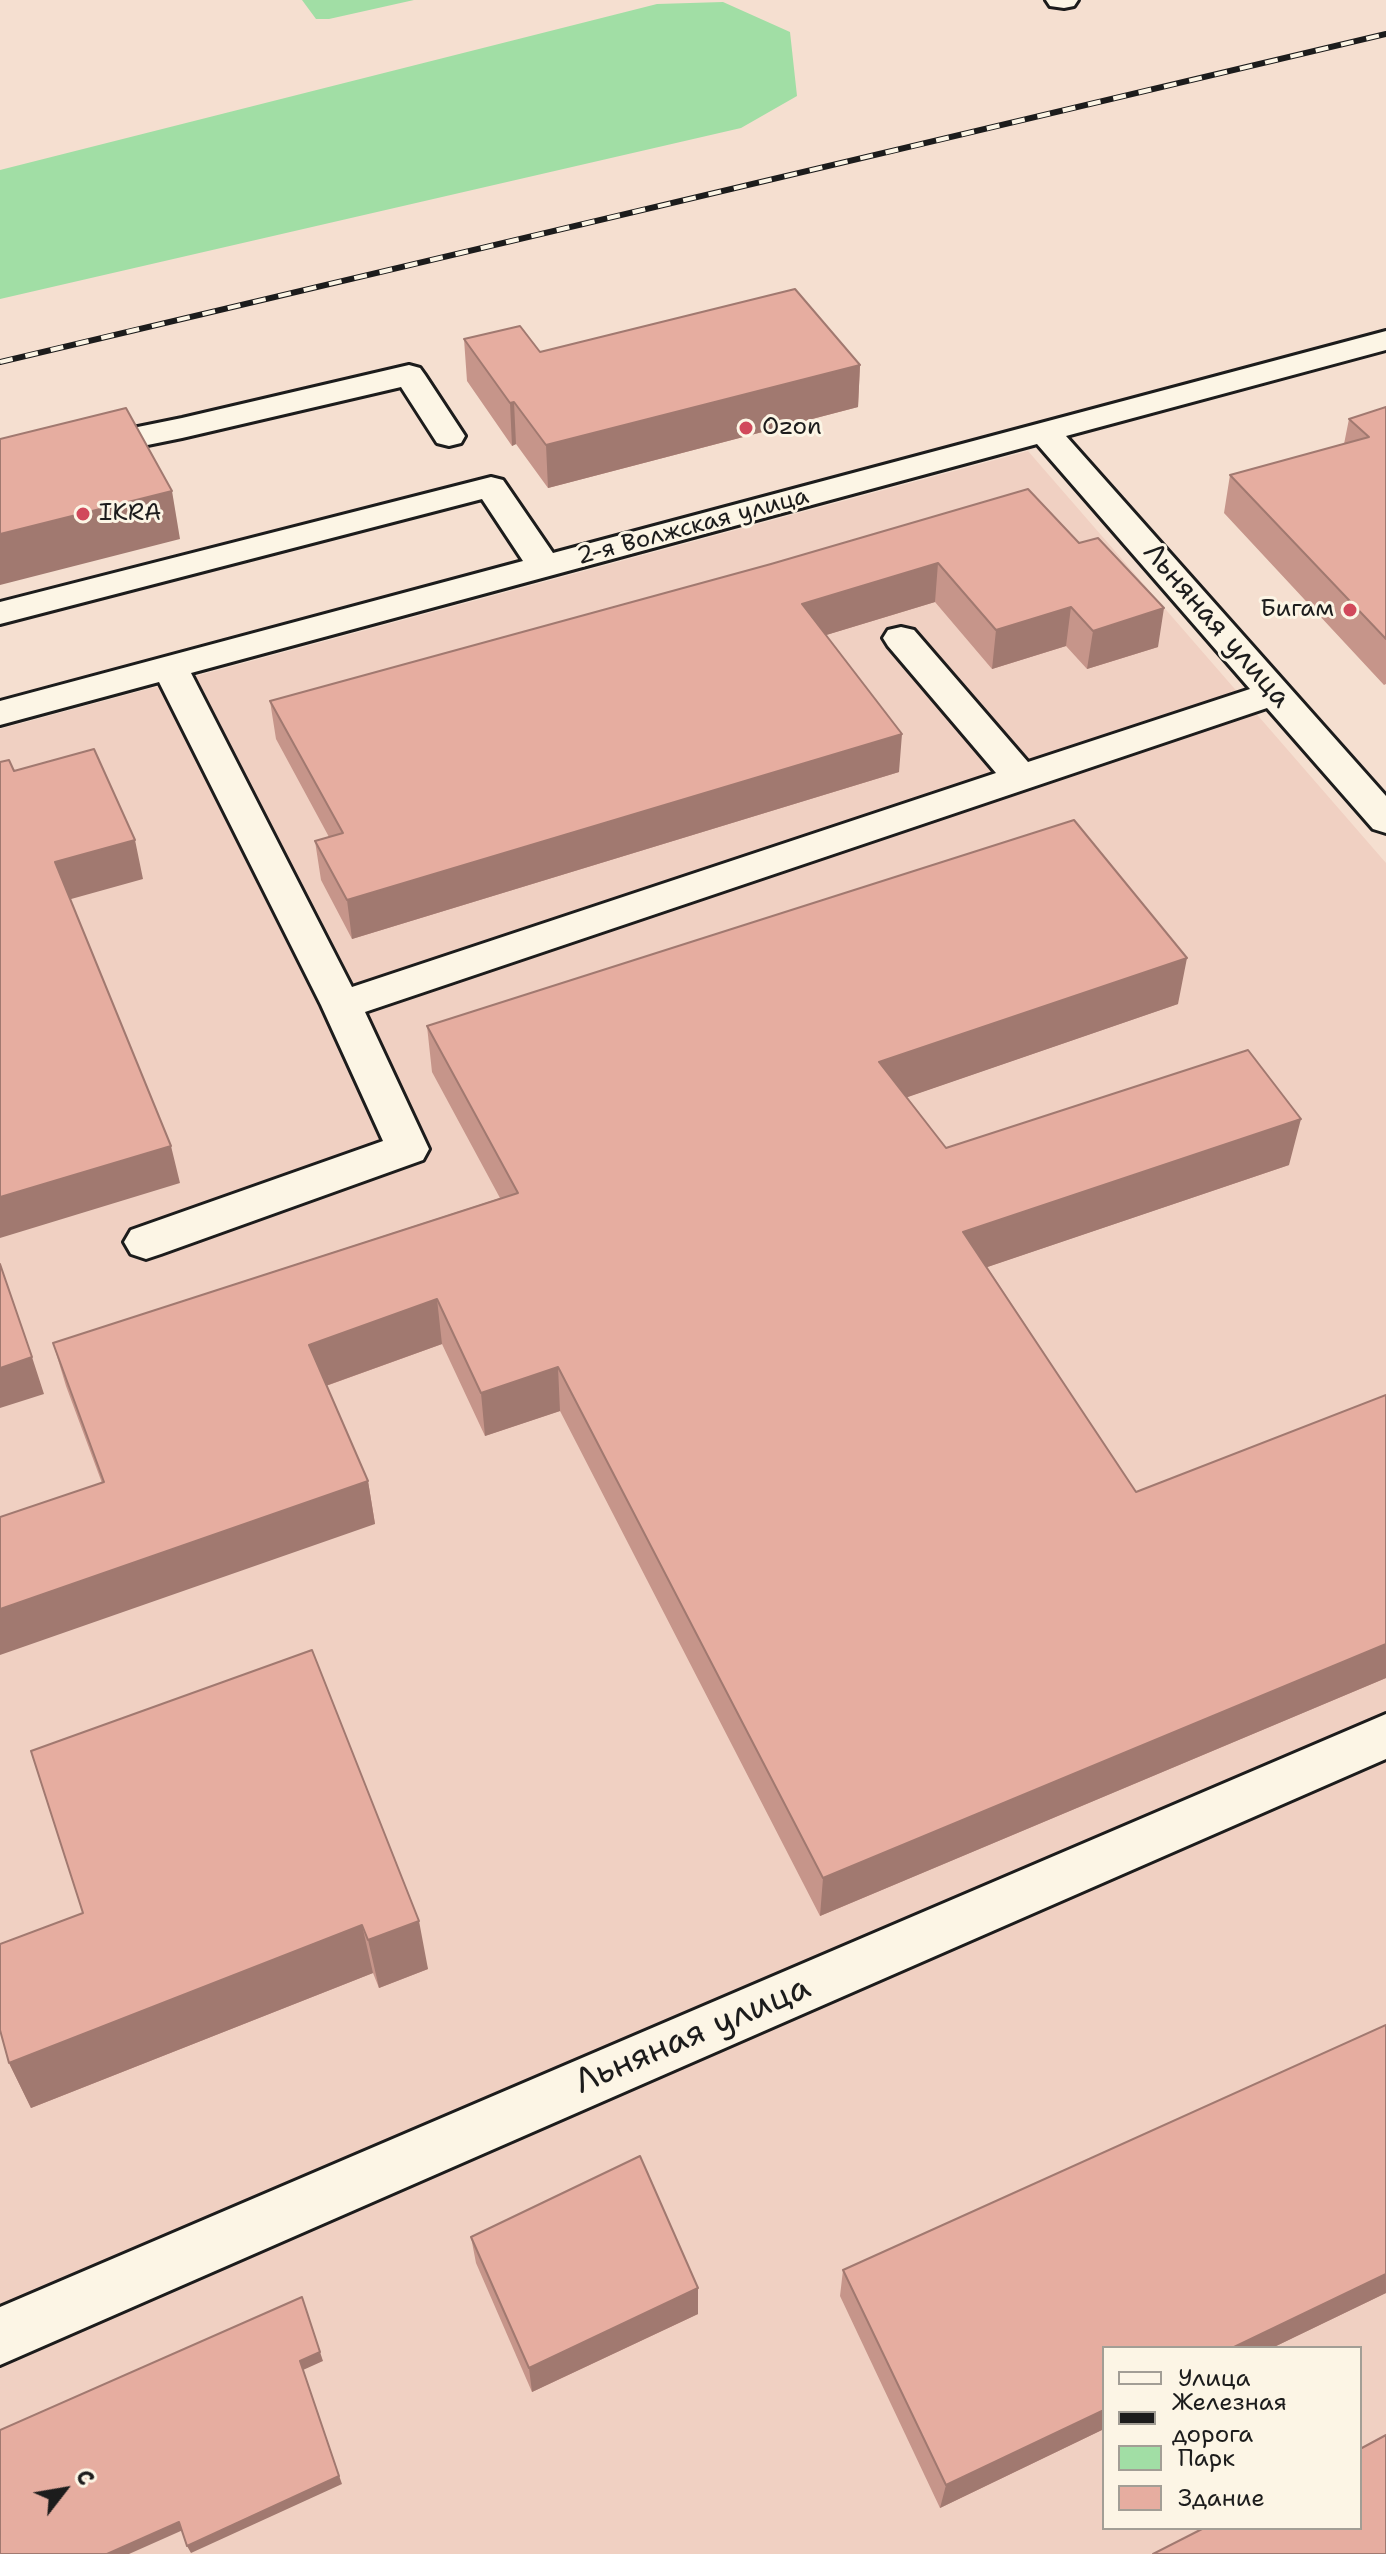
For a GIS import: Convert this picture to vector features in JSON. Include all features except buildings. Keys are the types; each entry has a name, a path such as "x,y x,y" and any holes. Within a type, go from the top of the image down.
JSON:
{"street":[{"name":"2-я Волжская улица","path":"0,713 1386,340"},
{"path":"0,465 182,428 409,375 449,436"},
{"name":"Льняная улица","path":"1045,433 1386,820"},
{"path":"0,613 491,487 544,566"},
{"path":"901,638 1020,777"},
{"path":"146,1242 408,1149 341,1005 170,667"},
{"path":"341,1005 1275,693"},
{"name":"Льняная улица","path":"0,2336 1383,1743"}],"shaded area":[{"path":"1028,451 1386,863 1386,2554 0,2554 0,729"}],"green space":[{"path":"302,0 414,0 329,19 316,19"},
{"path":"723,2 790,32 797,96 741,128 0,299 0,170 657,4"}],"railway":[{"path":"0,362 1386,34"}],"place":[{"name":"Ozon","path":"746,428"},
{"name":"IKRA","path":"83,514"},
{"name":"Бигам","path":"1350,610"}]}
